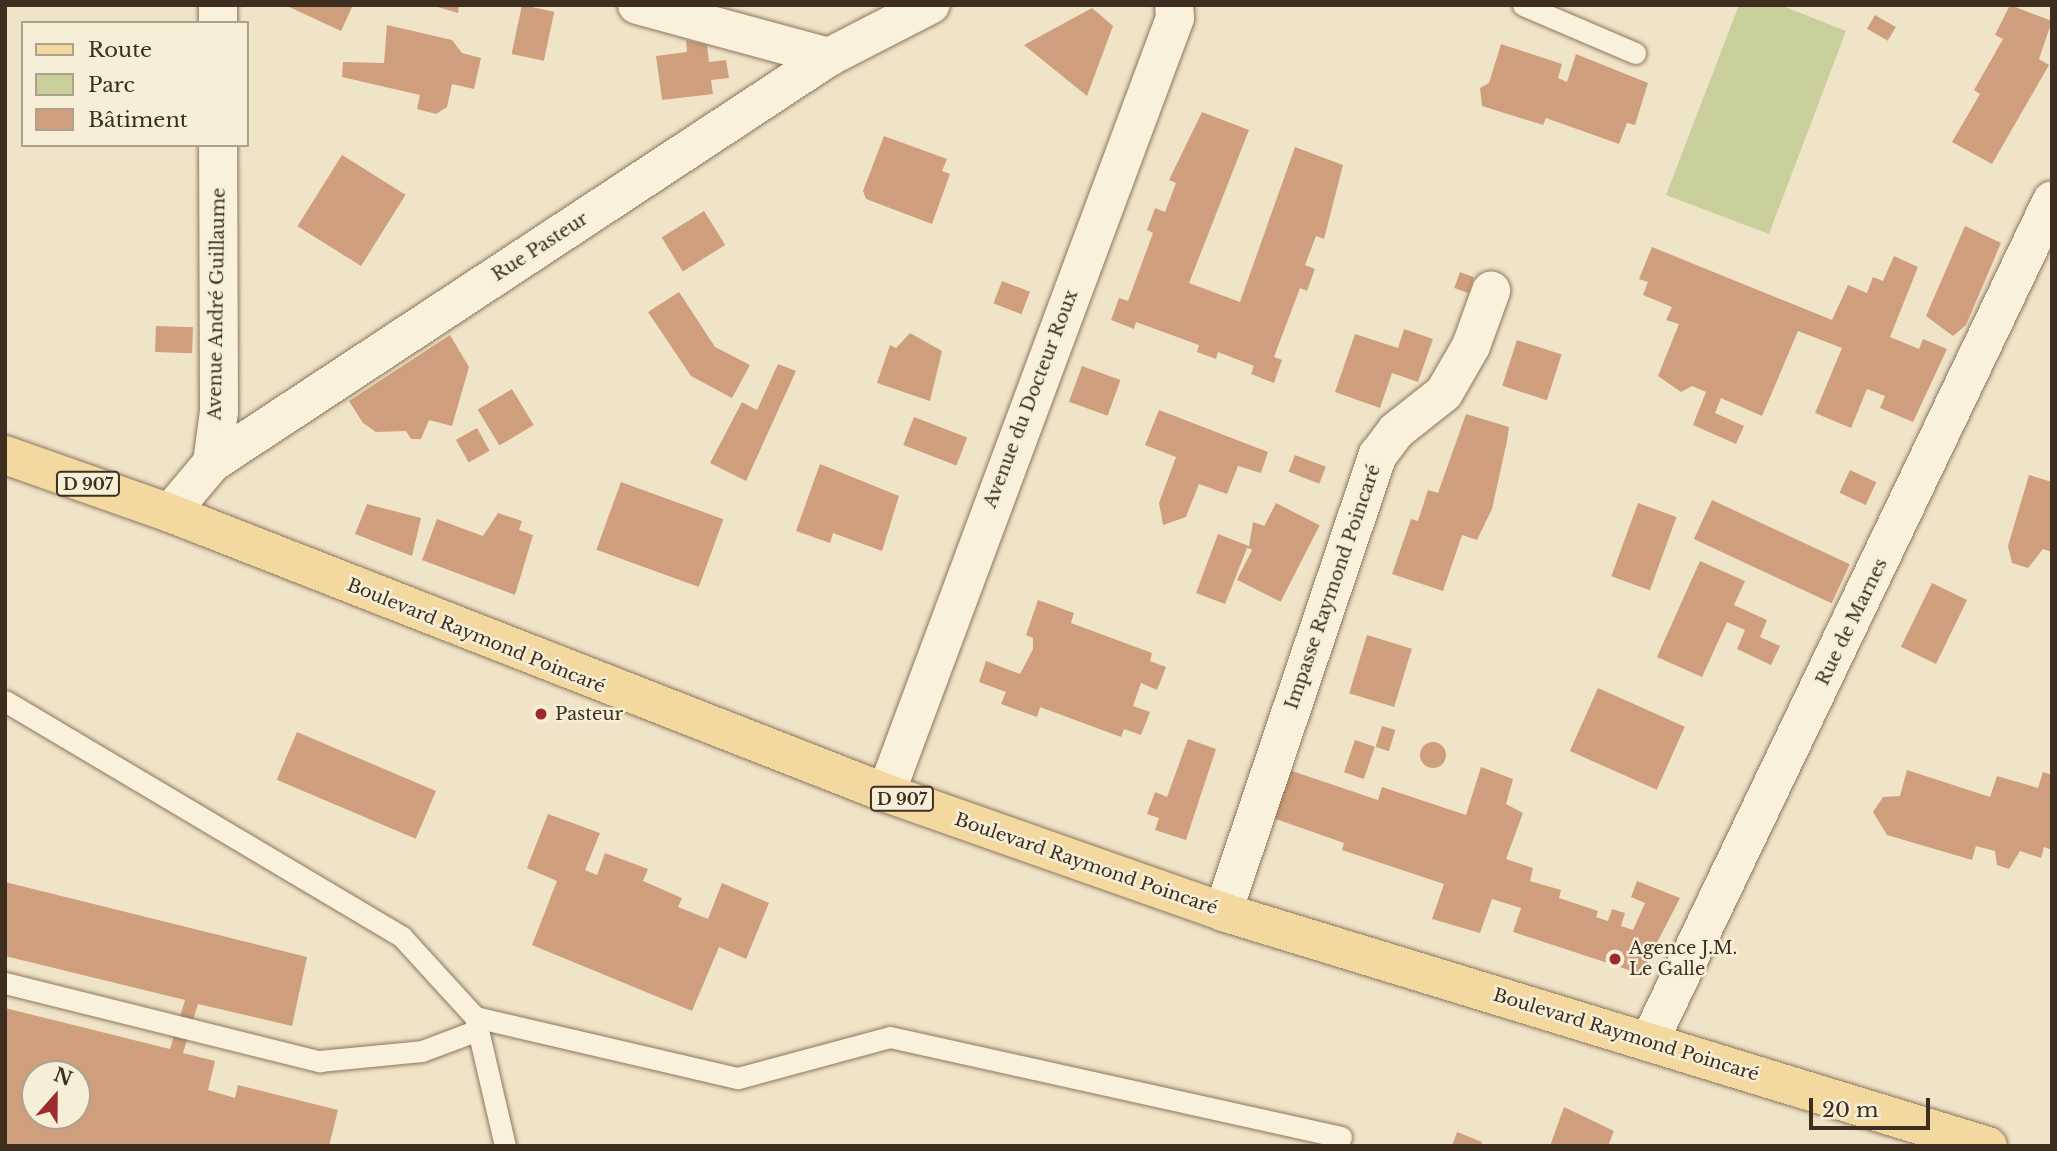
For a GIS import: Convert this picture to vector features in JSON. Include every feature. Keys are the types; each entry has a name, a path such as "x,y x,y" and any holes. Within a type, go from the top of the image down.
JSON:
{"main road":[{"name":"Boulevard Raymond Poincaré","path":"5,456 170,513 550,667 887,793 1223,912 1988,1146"}],"street":[{"path":"637,5 829,57"},
{"name":"Rue Pasteur","path":"170,513 212,463 829,57 930,5"},
{"name":"Avenue du Docteur Roux","path":"887,793 1175,18 1174,5"},
{"name":"Avenue André Guillaume","path":"212,463 219,411 218,147"},
{"name":"Rue de Marnes","path":"1649,1042 2004,311 2052,200"},
{"name":"Impasse Raymond Poincaré","path":"1223,912 1378,455 1396,431 1444,393 1471,346 1491,291"}],"lane":[{"path":"1523,5 1635,52"},
{"path":"5,701 402,937 476,1024 505,1146"},
{"path":"5,983 319,1061 422,1051 476,1024 738,1078 890,1037 1341,1137"}],"green space":[{"path":"1739,5 1780,5 1846,31 1769,234 1666,195"}],"building":[{"path":"285,5 353,5 341,31"},
{"path":"431,5 459,5 458,13"},
{"path":"522,5 554,12 544,61 512,54"},
{"path":"2010,5 2052,21 2039,59 2049,65 1992,164 1952,142 1980,94 1974,90 2003,39 1995,35"},
{"path":"1092,8 1113,26 1087,96 1024,45"},
{"path":"1875,15 1896,27 1888,41 1867,29"},
{"path":"387,25 452,40 462,53 481,58 474,89 452,84 447,107 436,114 417,109 420,95 342,77 343,62 384,63"},
{"path":"686,40 707,45 709,62 726,60 729,78 711,80 713,94 662,100 656,56 687,52"},
{"path":"1501,44 1562,64 1558,78 1567,82 1576,54 1648,83 1635,125 1627,123 1619,144 1546,118 1543,125 1482,106 1480,88 1489,83"},
{"path":"1202,112 1249,130 1189,283 1240,302 1295,147 1343,165 1324,239 1316,236 1305,265 1315,269 1307,291 1300,288 1274,357 1282,360 1274,383 1251,374 1254,366 1218,352 1216,359 1197,352 1199,345 1136,322 1134,329 1111,320 1119,298 1128,301 1153,233 1147,230 1155,208 1165,212 1176,183 1169,180"},
{"path":"884,136 947,159 942,171 950,174 932,224 866,199 863,191"},
{"path":"342,155 406,195 361,266 297,226"},
{"path":"704,211 725,245 683,271 662,237"},
{"path":"1965,226 2001,243 1966,325 1953,336 1926,316"},
{"path":"1652,247 1832,320 1848,285 1867,293 1873,277 1883,281 1894,256 1918,267 1890,337 1919,349 1923,339 1947,349 1913,422 1880,408 1885,396 1867,389 1851,428 1815,413 1842,348 1798,331 1762,416 1721,398 1715,413 1744,426 1736,444 1693,425 1706,392 1692,386 1681,392 1658,376 1679,324 1666,320 1672,307 1643,295 1648,282 1639,279"},
{"path":"1460,272 1474,277 1468,293 1454,288"},
{"path":"1002,281 1030,292 1021,314 993,303"},
{"path":"679,292 715,347 750,365 732,398 691,376 648,312"},
{"path":"156,326 193,327 192,353 155,352"},
{"path":"1404,329 1433,339 1418,382 1392,373 1380,408 1335,392 1355,334 1398,348"},
{"path":"910,333 942,351 930,401 877,383 890,345 896,348"},
{"path":"450,335 469,367 452,426 429,420 421,439 411,439 406,431 376,432 363,423 349,401"},
{"path":"1517,340 1562,355 1547,400 1502,386"},
{"path":"778,364 796,371 746,481 710,463 742,402 757,410"},
{"path":"1082,366 1121,380 1108,416 1069,402"},
{"path":"512,389 534,425 499,446 478,410"},
{"path":"1159,410 1268,452 1261,473 1238,466 1227,494 1199,484 1186,517 1163,525 1159,503 1176,457 1145,445"},
{"path":"1466,414 1509,427 1492,509 1477,540 1462,535 1443,591 1392,574 1411,519 1418,521 1428,490 1438,493"},
{"path":"914,417 967,437 956,465 903,445"},
{"path":"477,428 490,451 469,462 456,440"},
{"path":"1295,455 1326,467 1319,484 1289,472"},
{"path":"820,464 899,496 882,551 833,533 830,543 796,531"},
{"path":"1850,470 1876,482 1866,505 1839,493"},
{"path":"2029,475 2052,482 2052,552 2043,549 2028,568 2012,563 2008,546"},
{"path":"621,482 723,519 699,587 596,550"},
{"path":"1712,500 1850,564 1832,603 1694,539"},
{"path":"1276,503 1320,525 1281,602 1237,580"},
{"path":"1638,503 1677,517 1650,590 1611,576"},
{"path":"367,504 421,518 412,556 355,534"},
{"path":"498,513 522,521 519,530 533,535 515,595 422,560 437,519 483,536"},
{"path":"1253,522 1265,526 1256,551 1247,548 1225,604 1196,593 1218,534 1249,546"},
{"path":"1700,561 1745,581 1734,605 1767,620 1760,637 1780,646 1771,665 1737,649 1745,630 1727,622 1702,677 1657,657"},
{"path":"1932,583 1967,600 1936,664 1901,647"},
{"path":"1038,600 1074,613 1071,623 1152,653 1150,661 1166,667 1157,690 1141,683 1133,706 1150,712 1141,735 1124,729 1121,737 1040,707 1037,717 1001,704 1006,692 979,682 986,661 1020,674 1033,649 1033,638 1026,635"},
{"path":"1367,635 1412,649 1394,707 1349,693"},
{"path":"1598,688 1685,727 1657,790 1570,751"},
{"path":"1382,726 1395,730 1389,751 1376,747"},
{"path":"297,732 436,791 416,839 277,780"},
{"path":"1188,739 1216,749 1186,840 1155,830 1159,818 1147,814 1155,792 1167,797"},
{"path":"1355,740 1375,747 1364,779 1344,772"},
{"path":"1433,742 1442,746 1446,755 1442,764 1433,768 1424,764 1420,755 1424,746"},
{"path":"1481,767 1513,779 1506,804 1523,813 1506,859 1533,868 1530,881 1561,890 1559,898 1598,911 1596,917 1608,921 1612,909 1625,913 1621,926 1633,930 1645,903 1631,897 1637,881 1680,898 1641,974 1513,932 1521,908 1492,899 1480,933 1432,919 1444,884 1342,850 1344,843 1273,818 1289,770 1378,800 1382,787 1466,815"},
{"path":"1907,770 1990,797 1997,776 2038,788 2043,772 2052,775 2052,850 2044,847 2041,858 2020,851 2009,869 1997,865 1995,851 1976,846 1972,860 1887,835 1873,812 1883,797 1900,796"},
{"path":"548,814 600,833 585,870 597,875 605,853 648,869 643,881 682,898 678,907 708,919 722,883 769,903 746,959 719,947 692,1011 532,945 557,881 527,868"},
{"path":"5,882 307,957 292,1026 198,1004 183,1053 215,1061 208,1090 235,1098 238,1085 338,1110 329,1146 5,1146 5,1008 170,1049 185,1000 5,956"},
{"path":"1564,1107 1614,1131 1608,1146 1550,1146"},
{"path":"1457,1132 1482,1142 1481,1146 1452,1146"}],"place":[{"name":"Pasteur","path":"541,714"},
{"name":"Agence J.M. Le Galle","path":"1615,959"}]}
